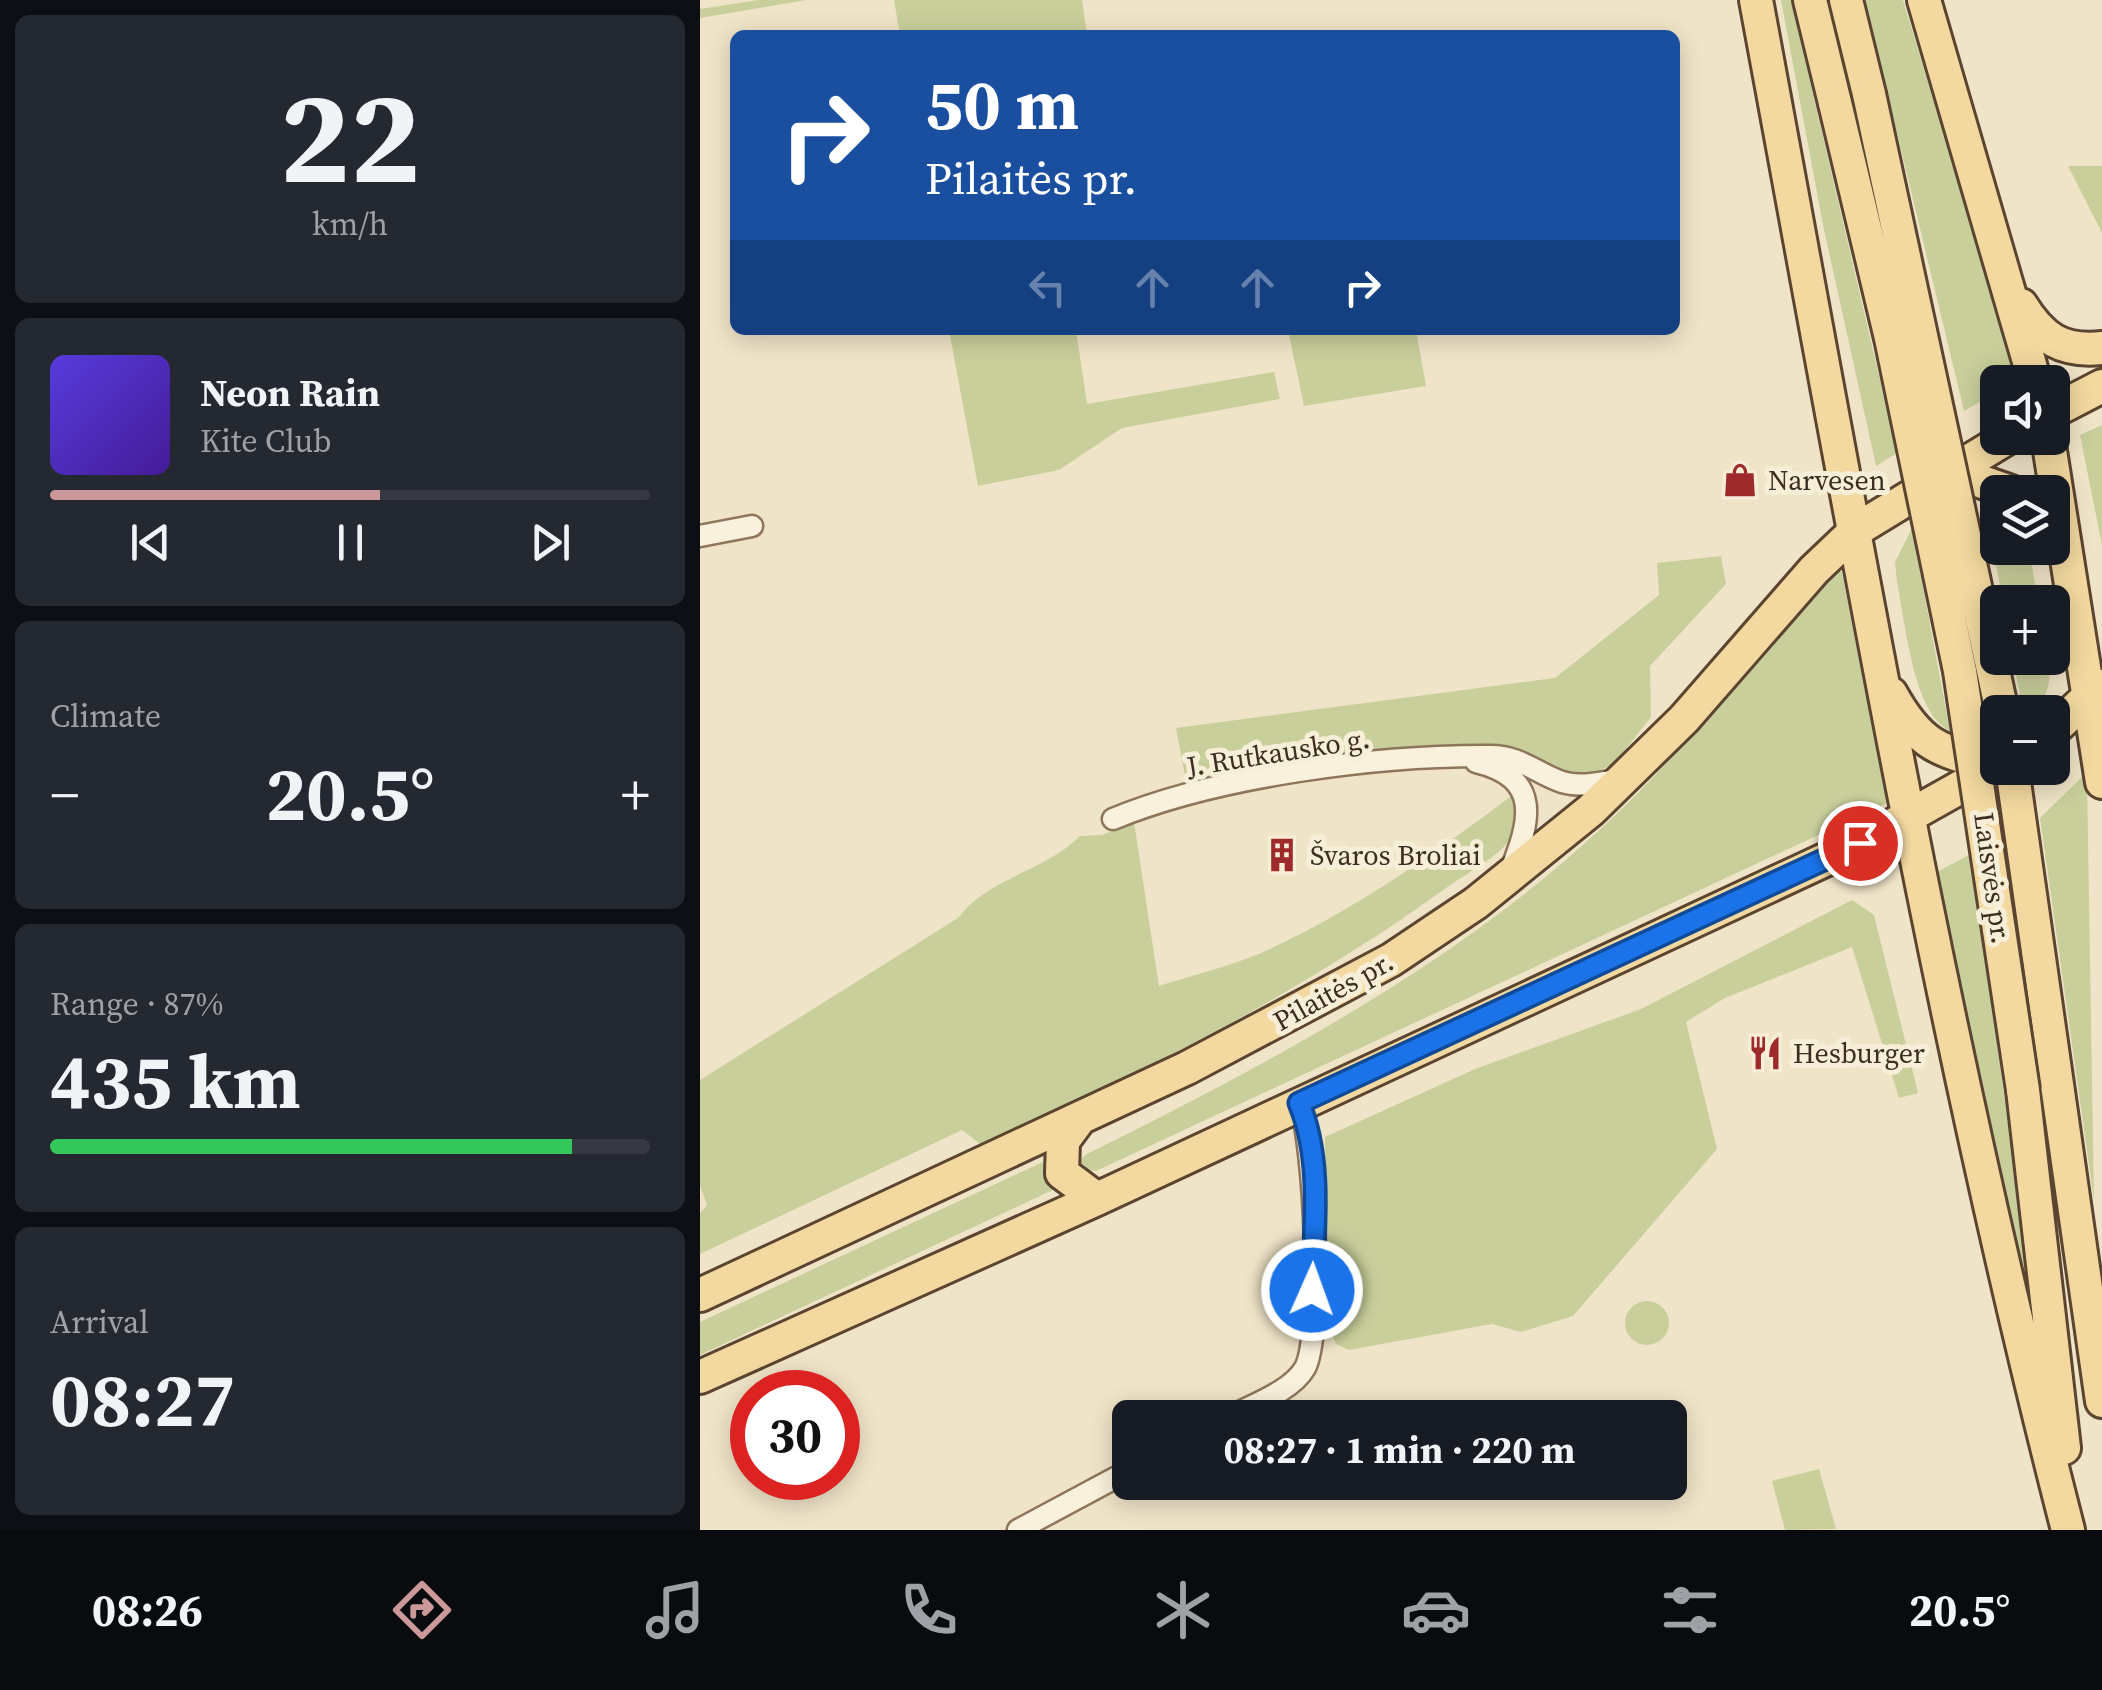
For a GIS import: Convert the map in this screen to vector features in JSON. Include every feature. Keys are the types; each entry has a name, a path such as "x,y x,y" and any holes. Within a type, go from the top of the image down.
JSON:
{"main road":[{"path":"1756,0 1906,818 2030,1384 2070,1530"},
{"name":"Laisvės pr.","path":"1810,0 1891,338 1960,671 2023,1090 2070,1530"},
{"path":"1846,0 1998,695"},
{"path":"1924,0 2031,365"},
{"path":"2011,290 2048,339 2067,350 2102,348"},
{"path":"2070,403 2102,386"},
{"path":"1909,494 1980,454"},
{"path":"2051,455 2096,690 2102,782"},
{"path":"1909,494 1970,478 1980,481"},
{"name":"Pilaitės pr.","path":"700,1295 1080,1118 1325,998 1391,960 1508,879 1624,778 1856,530 1909,494"},
{"path":"2063,565 2074,585"},
{"path":"1882,676 1924,741 1937,750 1980,761"},
{"path":"2070,714 2096,690"},
{"path":"700,1377 1096,1199 1860,843 1980,775"},
{"name":"Laisvės pr.","path":"2014,785 2102,1401"},
{"path":"1080,1118 1063,1141 1060,1160 1072,1184 1096,1199"}],"street":[{"path":"700,536 752,526"},
{"name":"J. Rutkausko g.","path":"1114,819 1164,799 1392,761 1509,756 1559,781 1580,785 1624,778"},
{"name":"J. Rutkausko g.","path":"1454,758 1504,772 1523,793 1528,815 1525,834 1508,879"},
{"path":"1261,1400 1292,1383 1310,1356 1314,1198 1308,1125 1299,1103"},
{"path":"1018,1530 1112,1480"}],"green space":[{"path":"759,0 807,0 700,18 700,9"},
{"path":"894,0 1082,0 1086,30 899,30"},
{"path":"1781,0 1791,0 1897,453 1876,466 1823,225"},
{"path":"1865,0 1903,0 2014,365 1980,365 1980,402 1964,411"},
{"path":"2068,166 2102,166 2102,233"},
{"path":"950,335 1077,335 1087,404 1274,372 1280,399 1122,428 1059,470 978,486"},
{"path":"1289,335 1417,335 1426,386 1304,406"},
{"path":"2102,425 2102,545 2080,435"},
{"path":"1912,528 1950,731 1927,706 1908,642 1895,562"},
{"path":"1721,556 1726,584 1650,666 1651,717 1615,763 1591,775 1557,770 1535,755 1513,749 1432,746 1185,776 1176,728 1555,678 1659,595 1657,563"},
{"path":"1996,565 2032,565 2035,585 2000,585"},
{"path":"1837,568 1842,573 1887,803 1096,1171 1080,1169 1078,1163 1085,1155 1223,1085 1359,1008 1489,921 1550,873 1668,761"},
{"path":"2016,675 2049,675 2045,695 2020,695"},
{"path":"2084,775 2087,779 2094,1200 2040,818"},
{"path":"1514,794 1517,827 1499,852 1392,926 1279,996 1162,1060 984,1147 962,1130 700,1254 700,1213 707,1205 700,1186 700,1080 958,918 985,893 1050,858 1080,836 1102,835 1134,822 1159,986 1248,958 1295,937 1423,860"},
{"path":"1971,854 2038,1343 1935,873"},
{"path":"1852,900 1874,915 1918,1093 1899,1098 1852,947 1725,998 1686,1022 1717,1149 1573,1316 1521,1332 1492,1324 1349,1350 1336,1344 1327,1323 1325,1137 1475,1069 1641,1009"},
{"path":"1047,1160 1057,1188 700,1355 700,1322"},
{"path":"1647,1301 1662,1308 1669,1323 1662,1338 1647,1345 1632,1338 1625,1323 1632,1308"},
{"path":"1819,1469 1836,1529 1785,1530 1772,1481"}],"place":[{"name":"Narvesen","path":"1740,480"},
{"name":"Švaros Broliai","path":"1282,855"},
{"name":"Hesburger","path":"1765,1053"}],"route":[{"path":"1312,1290 1313,1176 1308,1125 1299,1103 1860,843"}]}
